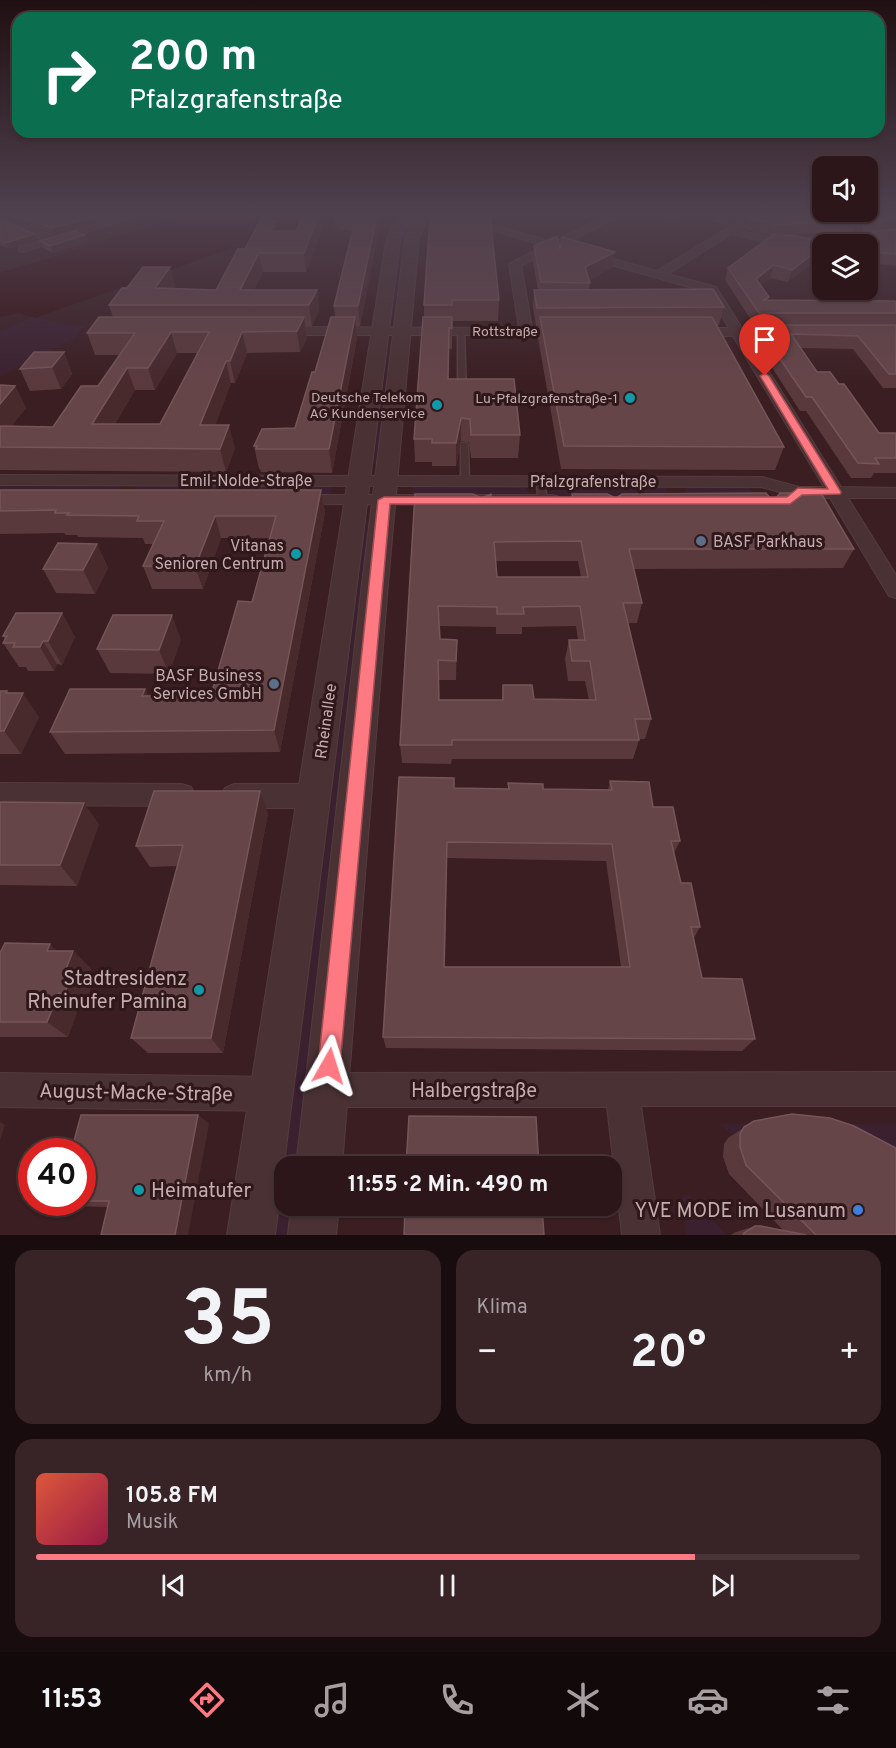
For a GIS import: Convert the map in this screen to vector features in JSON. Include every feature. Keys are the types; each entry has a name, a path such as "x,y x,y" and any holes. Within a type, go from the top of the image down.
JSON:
{"street":[{"name":"Rheinallee","path":"320,1156 371,490 380,331 389,273"},
{"name":"Rheinallee","path":"251,1235 314,796 402,331 408,273"},
{"path":"518,273 527,303 526,332"},
{"path":"650,273 712,290 896,591"},
{"path":"658,275 662,273"},
{"name":"Rottstraße","path":"258,331 582,332"},
{"path":"684,332 794,332"},
{"name":"Emil-Nolde-Straße","path":"0,480 132,480 371,490"},
{"path":"123,500 132,480"},
{"name":"Pfalzgrafenstraße","path":"371,490 465,481 540,481 757,491 790,501 798,492 896,493"},
{"name":"Emil-Nolde-Straße","path":"278,500 371,490"},
{"name":"Pfalzgrafenstraße","path":"371,490 478,507 565,500"},
{"path":"0,795 314,796"},
{"name":"Halbergstraße","path":"326,1090 896,1089"},
{"name":"August-Macke-Straße","path":"0,1090 272,1094"},
{"path":"621,1090 641,1235"},
{"path":"312,1235 314,1216"}],"lane":[{"path":"461,331 462,391"},
{"path":"464,446 465,481"},
{"path":"540,481 543,500"}],"shaded area":[{"path":"0,273 163,273 35,318 19,313 0,317"},
{"path":"391,273 403,273 399,319 388,319"},
{"path":"32,317 69,325 86,326 75,338 0,377 0,332"},
{"path":"383,344 395,344 383,464 369,464"},
{"path":"0,484 122,484 116,496 0,496"},
{"path":"138,484 332,484 330,496 133,496"},
{"path":"549,485 665,486 669,497 552,497"},
{"path":"685,485 749,486 754,496 686,496"},
{"path":"412,486 525,487 531,496 413,496"},
{"path":"358,519 373,519 302,1156 274,1156"},
{"path":"720,1124 896,1124 896,1173 737,1132 732,1135"},
{"path":"274,1159 274,1216 295,1216 293,1235 264,1235"},
{"path":"681,1195 689,1195 727,1235 686,1235"}],"building":[{"path":"139,273 166,273 155,288 216,290 225,273 249,273 240,290 317,290 309,305 109,305 122,288 127,288"},
{"path":"342,273 365,273 358,306 334,306"},
{"path":"426,273 496,273 499,300 452,300 452,305 424,305"},
{"path":"539,273 587,273 590,283 541,282"},
{"path":"731,273 764,273 756,279 769,297 764,300 895,301 896,313 759,313"},
{"path":"713,289 724,307 537,308 534,290"},
{"path":"99,317 304,317 297,331 242,332 230,361 226,361 200,425 229,425 220,449 0,447 0,426 53,427 81,386 98,386 135,333 87,333","holes":["171,332 209,332 160,424 92,424 127,368 148,368"]},
{"path":"331,317 355,317 329,449 256,449 257,446 254,446 262,429 295,428"},
{"path":"423,317 452,317 452,328 449,328 448,379 514,379 520,435 471,435 470,419 461,418 456,443 432,443 432,439 414,439"},
{"path":"540,317 712,317 784,447 564,446"},
{"path":"757,325 896,325 896,374 889,374 858,336 791,334 817,372 830,372 839,384 844,384 879,433 896,433 896,458 875,458 879,464 858,463 812,397 806,397"},
{"path":"34,352 64,352 52,367 20,369"},
{"path":"0,385 15,386 0,404"},
{"path":"0,490 321,490 274,730 50,732 70,689 145,689 142,696 211,695 238,601 252,602 276,516 215,516 195,567 143,566 164,521 137,521 139,516 67,515 69,513 55,513 56,510 0,511"},
{"path":"766,493 770,498 776,498 780,493 821,493 854,549 629,549 642,603 623,603 651,719 635,719 639,740 452,740 452,745 400,745 415,494 473,494 481,498 491,494 491,503 524,503 524,499 573,498 572,494 607,494 616,498 622,494","holes":["581,541 588,577 497,577 494,542","438,606 497,607 497,614 524,614 523,607 580,606 585,640 569,640 572,661 590,661 596,700 534,699 532,685 503,685 503,700 439,700 438,660 456,661 457,640 440,639"]},
{"path":"58,543 97,544 83,570 43,569"},
{"path":"16,613 62,613 48,641 43,641 40,647 13,647 15,643 3,643 7,636 3,636"},
{"path":"113,615 172,615 159,650 97,649"},
{"path":"0,691 23,693 4,731 0,731"},
{"path":"399,777 454,778 454,788 509,789 508,783 543,784 543,789 612,790 610,781 649,782 653,807 673,807 680,841 671,841 681,883 691,883 700,927 691,927 702,978 742,979 755,1039 383,1037","holes":["447,842 612,844 630,967 444,967"]},
{"name":"Stadtresidenz Rheinufer Pamina","path":"154,791 260,791 211,1038 131,1038 183,845 136,846"},
{"path":"0,802 84,803 60,865 0,865"},
{"path":"5,943 50,944 47,951 73,951 66,969 73,969 65,993 59,993 47,1022 0,1022 0,951"},
{"path":"792,1114 830,1118 854,1126 896,1148 896,1235 816,1235 746,1165 740,1147 740,1134 744,1127 754,1121"},
{"name":"Heimatufer","path":"81,1115 198,1115 175,1235 101,1235 109,1201 96,1201 96,1138 75,1138"},
{"path":"409,1116 536,1117 538,1156 407,1156"},
{"path":"405,1216 543,1216 544,1235 404,1235"},
{"path":"755,1226 761,1226 806,1235 743,1235"}],"place":[{"name":"Lu-Pfalzgrafenstraße-1","path":"630,398"},
{"name":"Deutsche Telekom AG Kundenservice","path":"437,405"},
{"name":"BASF Parkhaus","path":"701,541"},
{"name":"Vitanas Senioren Centrum","path":"296,554"},
{"name":"BASF Business Services GmbH","path":"274,684"},
{"name":"Stadtresidenz Rheinufer Pamina","path":"199,990"},
{"name":"Heimatufer","path":"139,1190"},
{"name":"YVE MODE im Lusanum","path":"858,1210"}],"route":[{"path":"329,1066 384,500 790,501 798,492 836,492 765,376"}]}
